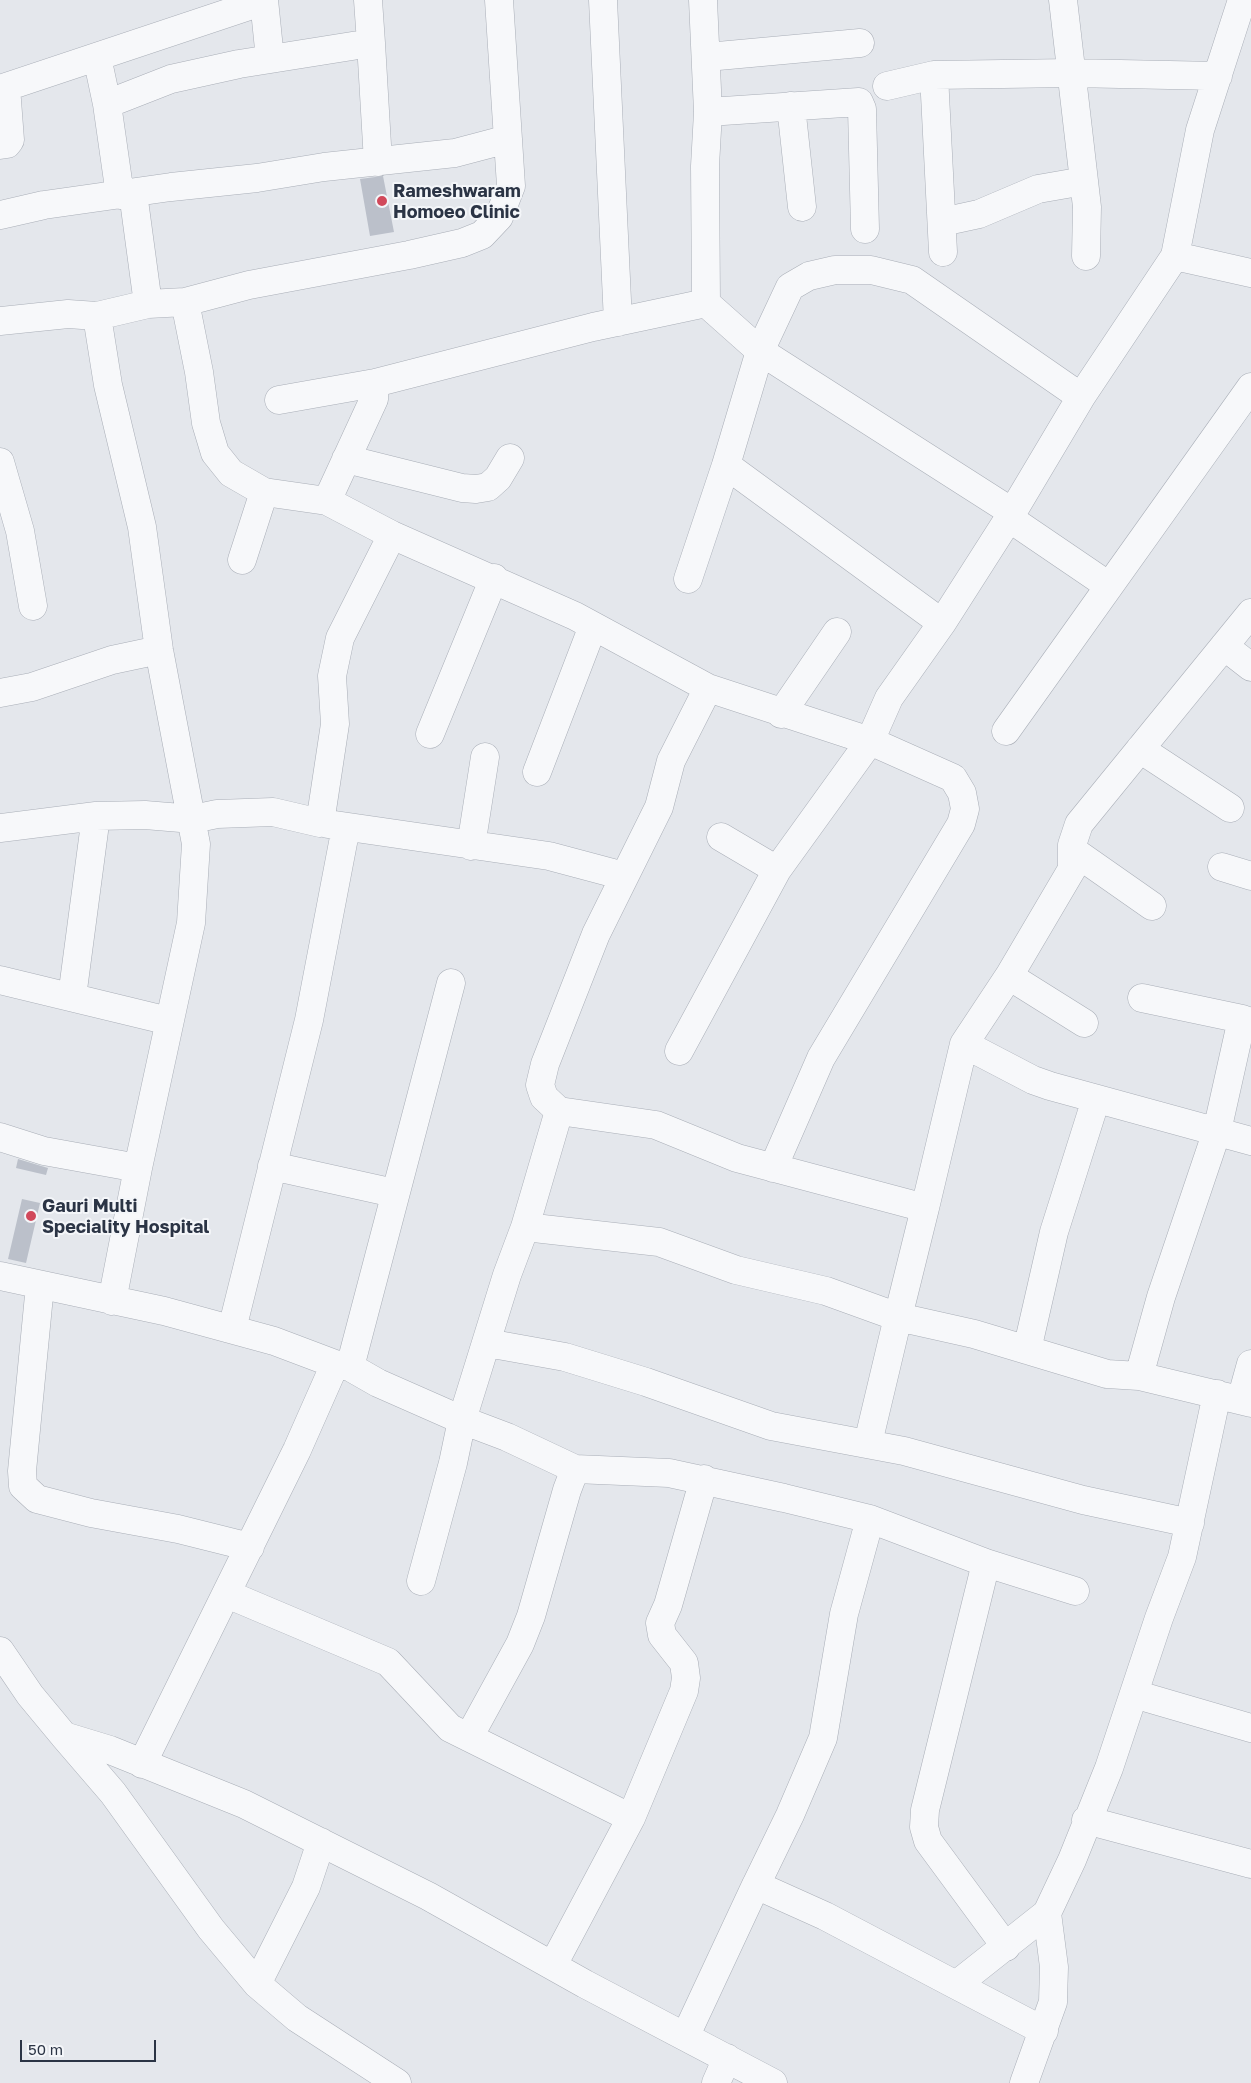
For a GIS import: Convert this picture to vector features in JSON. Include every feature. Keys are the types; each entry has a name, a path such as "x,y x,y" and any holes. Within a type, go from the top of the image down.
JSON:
{"street":[{"path":"0,145 7,144 10,140 3,88 97,58 264,0 270,59"},
{"path":"368,0 378,162"},
{"path":"0,321 68,314 97,316 148,304 185,302 249,285 427,251 462,243 482,235 499,217 511,186 499,0"},
{"path":"603,0 618,322"},
{"path":"703,0 708,112 705,166 706,303 760,351 1011,515 1109,586"},
{"path":"1062,0 1087,207 1086,256"},
{"path":"679,1051 777,870 870,741 889,698 942,623 1011,515 1081,397 1175,256 1200,130 1242,0"},
{"path":"107,104 171,79 270,59 371,43"},
{"path":"707,57 860,43"},
{"path":"97,58 127,194 148,304"},
{"path":"887,86 934,75 1071,73 1218,76"},
{"path":"934,75 943,252"},
{"path":"708,112 852,102 862,105 865,229"},
{"path":"791,106 802,208"},
{"path":"0,215 44,205 257,178 324,167 455,153 508,139"},
{"path":"942,222 979,214 1038,189 1084,181"},
{"path":"1175,256 1251,272"},
{"path":"688,579 726,465 760,351 790,287 809,276 834,270 871,270 912,280 1081,397"},
{"path":"185,302 199,372 206,423 215,453 231,473 264,492 327,501 392,534 494,578 593,626 708,688 781,714 870,741 953,778 962,793 965,809 961,824 821,1058 774,1168"},
{"path":"279,400 375,383 618,322 706,303"},
{"path":"97,316 108,385 142,527 159,650 193,819 196,844 191,923 138,1168 112,1301"},
{"path":"327,501 374,399 375,383"},
{"path":"1006,731 1109,586 1249,396"},
{"path":"346,459 462,488 476,489 488,486 498,478 510,458"},
{"path":"0,462 20,531 33,606"},
{"path":"726,465 942,623"},
{"path":"242,560 264,492"},
{"path":"320,823 334,724 332,676 340,638 392,534"},
{"path":"430,734 494,578"},
{"path":"868,1443 964,1044 1009,976 1072,869 1072,850 1079,824 1251,613"},
{"path":"536,772 593,626"},
{"path":"781,714 837,632"},
{"path":"1224,646 1251,668"},
{"path":"0,693 32,687 112,660 159,650"},
{"path":"708,688 671,761 659,807 596,934 545,1064 540,1085 544,1097 559,1111 656,1125 737,1158 925,1208"},
{"path":"1140,749 1230,808"},
{"path":"471,846 485,757"},
{"path":"0,828 96,816 145,815 193,819 217,814 273,812 320,823 549,856 624,876"},
{"path":"72,997 96,816"},
{"path":"232,1329 309,1020 346,827"},
{"path":"721,838 777,870"},
{"path":"1072,850 1152,906"},
{"path":"1222,867 1251,876"},
{"path":"1009,976 1084,1023"},
{"path":"0,980 169,1021"},
{"path":"142,1764 297,1450 342,1366 394,1193 451,983"},
{"path":"1139,1376 1161,1297 1217,1131 1247,1021 1142,998"},
{"path":"964,1044 1033,1080 1251,1141"},
{"path":"1026,1350 1054,1232 1096,1099"},
{"path":"421,1581 451,1472 462,1420 507,1274 525,1227 559,1111"},
{"path":"0,1137 44,1151 138,1168"},
{"path":"272,1166 394,1193"},
{"path":"525,1227 659,1242 736,1270 826,1290 898,1317 974,1334 1107,1374 1139,1376 1236,1399"},
{"path":"0,1276 164,1311 274,1341 342,1366 462,1420 507,1437 575,1469 669,1472 870,1519 986,1563 1075,1591"},
{"path":"40,1285 22,1471 23,1486 37,1499 91,1513 178,1529 250,1547"},
{"path":"486,1343 565,1357 646,1382 771,1426 868,1443 1084,1500 1190,1523"},
{"path":"956,1985 1006,1948 1048,1913 1072,1860 1086,1820 1109,1768 1159,1618 1182,1558 1190,1523 1251,1364"},
{"path":"469,1738 499,1679 520,1644 531,1616 567,1490 575,1469"},
{"path":"553,1965 631,1818 684,1691 686,1678 684,1663 662,1635 660,1623 668,1605 704,1480"},
{"path":"686,2035 790,1815 823,1738 844,1614 870,1519"},
{"path":"986,1563 924,1810 924,1827 928,1841 1006,1948"},
{"path":"227,1594 388,1662 450,1728 631,1818"},
{"path":"0,1651 30,1695 113,1792 211,1929 257,1984 297,2018 397,2083"},
{"path":"1134,1694 1251,1728"},
{"path":"64,1736 110,1750 244,1804 428,1896 773,2083"},
{"path":"1086,1820 1251,1864"},
{"path":"257,1984 306,1888 321,1842"},
{"path":"756,1885 832,1920 1044,2031"},
{"path":"1024,2083 1053,2002 1054,1967 1048,1913"},
{"path":"716,2083 727,2058"}],"building":[{"path":"383,176 394,232 370,236 360,179"},
{"path":"18,1159 48,1168 46,1175 16,1168"},
{"path":"22,1199 40,1203 26,1263 8,1259"}],"place":[{"name":"Rameshwaram Homoeo Clinic","path":"382,201"},
{"name":"Gauri Multi Speciality Hospital","path":"31,1216"}]}
